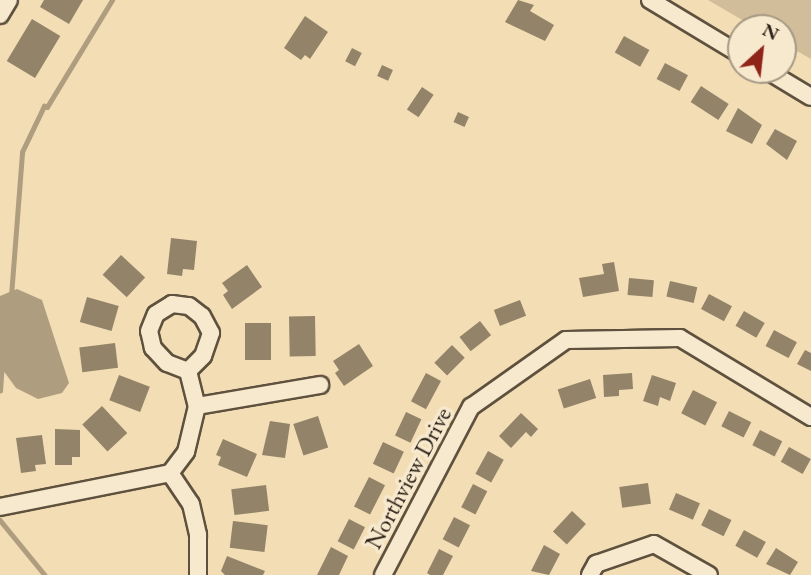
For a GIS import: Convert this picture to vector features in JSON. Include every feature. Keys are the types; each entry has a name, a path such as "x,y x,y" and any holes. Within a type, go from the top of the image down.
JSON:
{"street":[{"path":"0,15 9,0"},
{"path":"650,0 727,47"},
{"path":"789,84 811,97"},
{"name":"Northview Drive","path":"383,575 471,407 566,340 680,338 811,417"},
{"path":"0,507 170,473 187,452 197,406 188,371"},
{"path":"197,406 320,386"},
{"path":"170,473 191,504 198,535 198,575"},
{"path":"590,575 596,564 654,544 709,575"}],"shaded area":[{"path":"708,0 811,0 811,59 797,51 797,14 732,14"},
{"path":"17,289 42,300 69,383 62,393 38,399 16,388 0,366 0,296"}],"building":[{"path":"44,0 83,0 69,24 40,7"},
{"path":"518,0 534,5 530,11 554,25 545,41 505,22"},
{"path":"305,16 328,32 310,59 305,55 301,60 284,48"},
{"path":"32,19 60,36 35,78 7,61"},
{"path":"624,36 649,50 640,67 615,53"},
{"path":"352,48 362,53 355,66 345,61"},
{"path":"665,63 688,75 680,91 657,79"},
{"path":"382,65 393,70 388,81 377,76"},
{"path":"701,86 729,104 718,120 691,102"},
{"path":"422,87 434,95 419,117 407,109"},
{"path":"738,108 762,125 752,144 726,131"},
{"path":"458,112 469,117 464,127 454,122"},
{"path":"775,129 797,141 787,160 766,144"},
{"path":"171,238 197,241 194,270 183,269 182,276 167,274"},
{"path":"121,255 145,278 127,297 103,275"},
{"path":"614,262 619,291 583,297 579,278 604,274 602,264"},
{"path":"247,265 262,287 232,309 223,295 228,291 222,283"},
{"path":"629,278 654,280 652,297 628,295"},
{"path":"670,281 697,287 694,303 666,297"},
{"path":"709,294 732,306 724,321 701,309"},
{"path":"87,297 119,306 112,331 80,322"},
{"path":"520,300 526,316 500,326 494,310"},
{"path":"744,311 765,323 756,338 736,326"},
{"path":"289,316 315,316 316,356 290,356"},
{"path":"480,321 491,335 471,351 460,337"},
{"path":"245,323 271,323 271,360 245,360"},
{"path":"774,330 797,342 789,358 766,346"},
{"path":"115,343 118,368 82,372 79,347"},
{"path":"359,344 373,366 344,386 335,373 339,370 333,361"},
{"path":"452,345 465,358 447,375 434,363"},
{"path":"805,350 811,353 811,371 797,364"},
{"path":"426,373 441,381 426,409 411,401"},
{"path":"632,373 633,389 619,390 619,396 604,397 603,375"},
{"path":"119,375 150,387 140,412 109,400"},
{"path":"652,375 676,383 670,401 660,397 658,406 643,401"},
{"path":"590,379 596,398 564,409 558,390"},
{"path":"693,390 717,402 705,425 681,413"},
{"path":"102,406 127,433 107,451 82,424"},
{"path":"729,411 751,422 744,437 721,426"},
{"path":"406,412 421,419 410,443 395,436"},
{"path":"521,413 538,429 531,437 526,432 511,448 499,436"},
{"path":"318,416 328,447 303,455 293,424"},
{"path":"270,421 290,424 285,458 262,455"},
{"path":"55,429 80,430 80,457 72,457 72,465 55,465"},
{"path":"760,430 782,441 775,456 752,445"},
{"path":"42,435 46,464 35,465 36,471 21,473 16,438"},
{"path":"223,439 257,454 247,477 218,465 221,457 216,455"},
{"path":"383,442 404,452 394,473 373,464"},
{"path":"789,447 811,459 803,474 781,462"},
{"path":"488,451 504,460 491,482 475,474"},
{"path":"369,477 385,485 370,515 354,506"},
{"path":"648,483 651,504 622,508 619,487"},
{"path":"473,484 487,491 475,514 461,507"},
{"path":"266,485 269,511 234,515 231,489"},
{"path":"676,493 700,503 693,520 669,510"},
{"path":"709,509 731,520 724,536 701,525"},
{"path":"572,511 586,524 567,544 553,531"},
{"path":"454,517 470,525 459,547 443,539"},
{"path":"349,519 365,527 354,549 338,541"},
{"path":"233,521 268,525 264,552 230,548"},
{"path":"744,530 766,542 757,558 735,546"},
{"path":"544,545 560,554 549,575 531,571"},
{"path":"331,547 348,556 339,575 317,575"},
{"path":"776,548 798,562 790,575 766,564"},
{"path":"439,549 453,556 443,575 430,575 427,573"},
{"path":"227,556 265,571 263,575 225,575 221,571"}],"waterway":[{"path":"11,296 22,152 44,106 47,107 112,0"},
{"path":"0,391 2,364"},
{"path":"0,520 45,575"}]}
